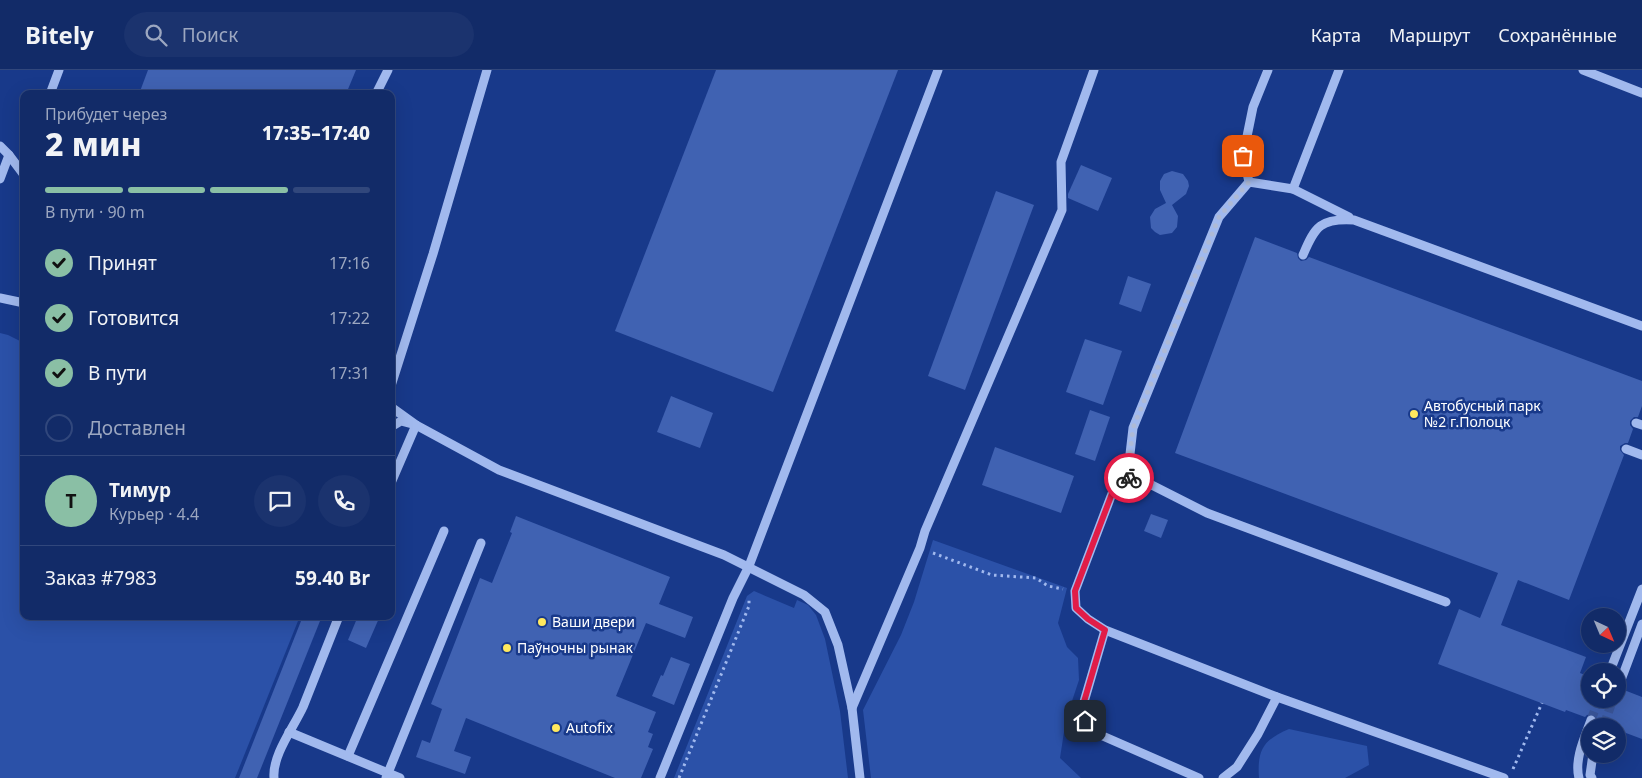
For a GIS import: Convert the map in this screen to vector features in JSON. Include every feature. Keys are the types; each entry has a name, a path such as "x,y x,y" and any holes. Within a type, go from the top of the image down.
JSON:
{"street":[{"path":"52,90 59,70"},
{"path":"378,90 388,70"},
{"path":"395,373 433,254 487,70"},
{"path":"660,778 733,598 749,566 938,70"},
{"path":"852,708 1062,210 1061,162 1094,70"},
{"path":"1249,182 1243,156 1253,107 1268,70"},
{"path":"1293,189 1339,70"},
{"path":"1583,70 1642,93"},
{"path":"0,146 20,170"},
{"path":"0,179 9,155"},
{"path":"1249,182 1293,189 1354,220 1642,326"},
{"path":"1132,475 1130,454 1133,428 1219,217 1249,182"},
{"path":"1303,255 1311,236 1320,225 1335,219 1354,220"},
{"path":"0,298 20,302"},
{"path":"395,410 416,425 499,470 724,555 804,595 825,612 838,645 852,708 860,778"},
{"path":"395,425 401,421 416,425"},
{"path":"395,474 416,425"},
{"path":"1626,449 1642,455"},
{"path":"1132,475 1113,491 1075,591 1076,608 1088,619 1105,630 1277,698 1504,778"},
{"path":"1132,475 1207,513 1446,602"},
{"path":"348,756 444,531"},
{"path":"387,776 481,543"},
{"path":"1613,663 1642,589"},
{"path":"274,778 273,770 288,732 302,709 336,620"},
{"path":"1626,667 1642,624"},
{"path":"1105,630 1081,712 1089,730 1199,778"},
{"path":"1223,778 1237,767 1258,734 1277,698"},
{"path":"288,732 348,756 387,776 400,778"},
{"path":"1579,778 1577,771 1581,748"},
{"path":"1592,763 1590,775 1592,778"}],"path":[{"path":"920,548 992,575 1036,578 1048,586 1075,591"},
{"path":"1510,778 1542,703"}],"shaded area":[{"path":"0,333 20,341 20,620 298,620 235,778 0,778"},
{"path":"933,540 1067,588 1058,623 1067,647 1078,658 1079,680 1066,719 1060,758 1081,778 871,778 863,710 901,635 914,602"},
{"path":"754,591 794,608 797,600 808,605 816,615 825,639 840,711 848,778 674,778 747,596"},
{"path":"1289,729 1367,746 1369,765 1345,778 1259,778 1259,760 1264,747 1273,737"}],"building":[{"path":"148,70 356,70 348,90 140,90"},
{"path":"716,70 898,70 773,392 615,331"},
{"path":"1081,165 1112,178 1098,211 1068,198"},
{"path":"1172,171 1183,174 1189,186 1186,194 1172,205 1178,216 1177,227 1172,233 1160,235 1151,228 1150,217 1155,209 1166,203 1160,190 1160,181 1164,174"},
{"path":"996,191 1034,205 965,390 928,376"},
{"name":"Автобусный парк №2 г.Полоцк","path":"1255,237 1297,253 1301,261 1309,257 1642,381 1642,406 1638,417 1634,417 1630,421 1633,429 1628,443 1620,446 1620,450 1624,455 1569,600 1518,580 1501,625 1586,657 1584,663 1581,663 1580,673 1581,708 1626,708 1626,691 1642,697 1642,739 1626,733 1626,718 1596,718 1593,714 1585,717 1566,710 1565,712 1438,664 1459,609 1480,618 1498,573 1175,453"},
{"path":"1128,276 1151,284 1141,312 1119,304"},
{"path":"1085,339 1122,351 1103,405 1066,392"},
{"path":"671,396 713,413 700,448 657,432"},
{"path":"1090,410 1110,417 1095,461 1075,454"},
{"path":"995,447 1074,476 1061,513 982,485"},
{"path":"1151,514 1168,520 1161,538 1144,531"},
{"path":"516,516 670,577 659,604 693,617 685,638 646,623 616,696 656,712 648,732 653,734 648,747 653,749 641,778 615,778 466,718 454,751 471,757 465,774 416,757 422,740 430,743 442,709 431,704 480,578 492,583 512,533 510,532"},
{"path":"301,620 320,620 257,778 239,778"},
{"path":"356,620 378,620 366,648 348,640"},
{"path":"671,657 690,664 674,705 652,696"}],"tunnel":[{"path":"1592,718 1596,708"},
{"path":"1606,718 1610,708"}],"way so far":[{"path":"1129,478 1132,475 1130,454 1133,428 1219,217 1249,182 1243,156"}],"place":[{"name":"Автобусный парк №2 г.Полоцк","path":"1414,414"},
{"name":"Ваши двери","path":"542,622"},
{"name":"Паўночны рынак","path":"507,648"},
{"name":"Autofix","path":"556,728"}],"route":[{"path":"1085,721 1081,712 1105,630 1088,619 1076,608 1075,591 1113,491 1129,478"}]}
